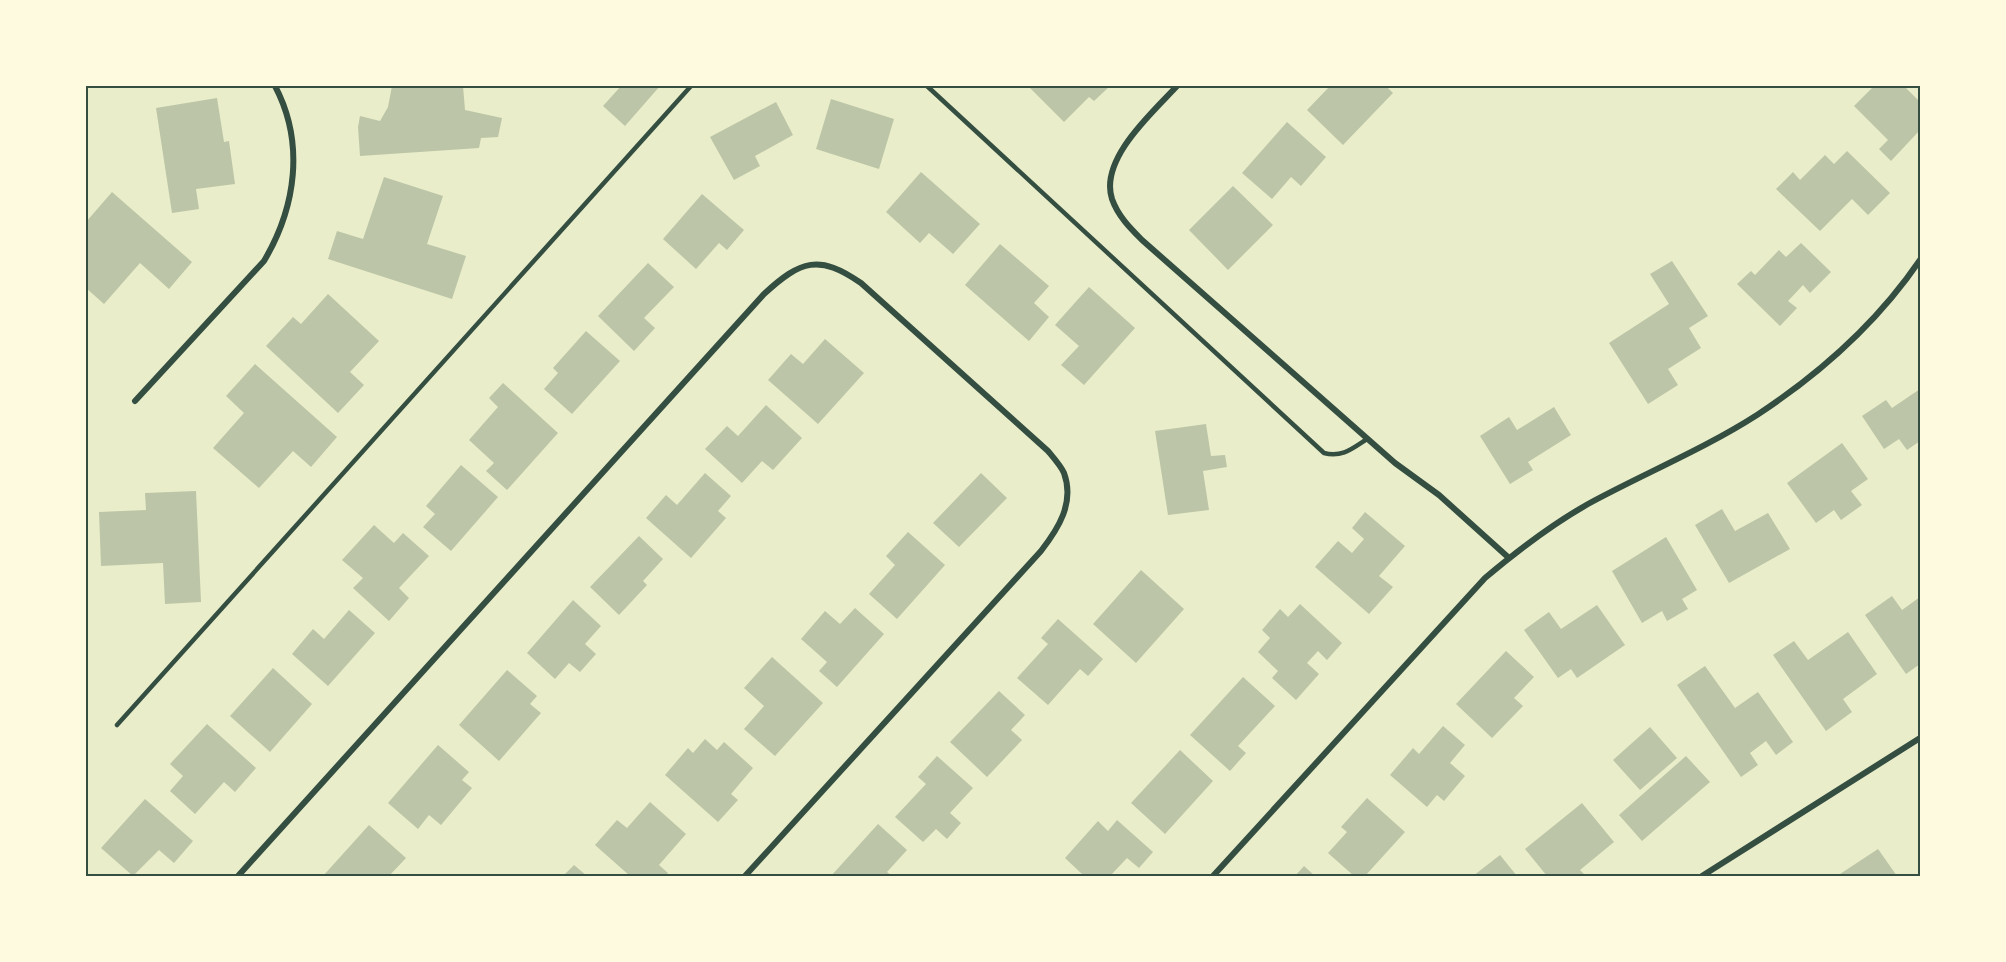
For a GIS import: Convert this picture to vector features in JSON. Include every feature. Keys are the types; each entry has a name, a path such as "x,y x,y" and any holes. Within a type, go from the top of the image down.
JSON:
{"street":[{"path":"135,401 264,261 277,238 287,212 293,172 289,125 275,86"},
{"path":"1177,86 1125,145 1112,168 1112,197 1124,221 1142,240 1367,439 1438,495 1509,558"},
{"path":"1213,876 1462,601 1509,558 1586,505 1755,416 1809,379 1874,320 1920,260"},
{"path":"238,876 764,294 786,274 812,264 838,267 861,283 1047,451 1064,473 1067,501 1059,528 1041,550 745,876"},
{"path":"1702,876 1920,738"}],"lane":[{"path":"117,725 691,86"},
{"path":"927,86 1324,453 1334,456 1347,452 1367,439"}],"building":[{"path":"392,86 463,86 465,110 502,118 498,137 481,138 479,148 360,156 358,127 360,116 380,121 388,107"},
{"path":"621,86 660,86 625,126 603,106"},
{"path":"1028,86 1110,86 1094,101 1089,97 1064,122"},
{"path":"1330,86 1386,86 1393,93 1343,145 1307,110"},
{"path":"1874,86 1904,86 1920,102 1920,130 1891,161 1879,149 1888,140 1854,106"},
{"path":"217,98 224,142 229,141 235,184 196,189 199,209 172,213 156,108"},
{"path":"831,99 894,119 879,169 816,149"},
{"path":"776,102 793,135 755,156 760,166 734,180 710,137"},
{"path":"1287,122 1326,157 1301,186 1291,177 1272,199 1242,173"},
{"path":"1847,151 1890,193 1868,215 1852,199 1820,231 1776,189 1793,172 1800,180 1825,155 1834,164"},
{"path":"921,172 980,224 953,254 929,233 920,243 886,212"},
{"path":"384,177 443,196 427,244 466,256 452,299 328,259 337,231 363,239"},
{"path":"1233,186 1273,225 1228,270 1189,230"},
{"path":"112,192 192,262 169,289 140,263 104,304 86,288 86,222"},
{"path":"702,194 744,230 727,250 719,243 696,269 663,239"},
{"path":"1801,243 1831,272 1810,293 1803,285 1788,301 1797,308 1780,326 1737,284 1751,271 1755,275 1779,250 1786,257"},
{"path":"1000,244 1049,286 1034,303 1049,317 1029,341 965,285"},
{"path":"1672,261 1708,316 1689,328 1701,348 1668,369 1678,385 1648,404 1609,343 1669,304 1650,274"},
{"path":"648,263 674,287 644,318 655,328 634,351 598,316"},
{"path":"1089,287 1135,328 1084,385 1061,365 1079,346 1055,325"},
{"path":"328,294 379,341 350,372 364,385 338,413 266,346 293,317 301,324"},
{"path":"586,331 620,361 572,414 544,389 558,373 553,368"},
{"path":"825,339 864,373 818,424 768,380 791,354 803,364"},
{"path":"255,364 337,437 311,467 293,451 259,488 213,448 244,413 226,396"},
{"path":"503,383 558,433 507,490 486,471 494,463 469,440 498,407 489,398"},
{"path":"1920,389 1920,441 1907,450 1899,439 1884,449 1862,416 1886,400 1892,408"},
{"path":"766,405 802,438 773,470 762,461 742,483 705,449 727,426 738,436"},
{"path":"1554,407 1571,435 1528,462 1533,470 1510,484 1480,436 1509,417 1517,430"},
{"path":"1206,424 1211,456 1225,455 1227,467 1203,471 1209,510 1168,515 1155,431"},
{"path":"1842,443 1868,479 1851,491 1862,505 1841,520 1834,510 1816,523 1787,483"},
{"path":"461,465 498,497 451,551 423,527 435,514 426,506"},
{"path":"705,473 731,496 718,511 726,518 691,558 646,518 666,495 677,505"},
{"path":"981,473 1007,498 959,547 933,523"},
{"path":"196,491 201,602 165,604 163,563 101,566 99,512 146,510 145,493"},
{"path":"1722,509 1735,531 1768,513 1790,549 1729,583 1695,525"},
{"path":"1365,512 1405,546 1379,576 1393,587 1369,614 1315,567 1338,541 1352,553 1364,539 1352,528"},
{"path":"374,525 394,543 403,533 429,556 399,588 409,598 389,621 353,588 363,578 342,560"},
{"path":"908,532 945,565 897,619 869,594 895,565 886,556"},
{"path":"639,536 663,559 643,581 647,585 619,615 590,587"},
{"path":"1666,537 1697,590 1682,599 1688,609 1667,621 1662,611 1642,623 1612,571"},
{"path":"1141,570 1184,609 1136,663 1093,624"},
{"path":"1892,596 1902,610 1920,597 1920,664 1906,674 1865,615"},
{"path":"573,600 601,626 585,644 596,654 580,672 569,663 555,679 527,653"},
{"path":"1300,604 1342,643 1327,660 1318,651 1307,663 1319,674 1296,700 1272,678 1278,671 1258,652 1270,638 1262,630 1280,609 1288,617"},
{"path":"1597,605 1625,645 1577,678 1571,669 1558,678 1524,630 1549,612 1561,629"},
{"path":"855,608 884,634 837,687 819,671 827,662 801,639 825,611 840,624"},
{"path":"349,610 375,633 328,686 292,654 313,629 324,639"},
{"path":"1058,619 1103,659 1088,676 1080,669 1048,705 1017,678 1048,644 1041,638"},
{"path":"1848,632 1877,674 1843,699 1852,712 1826,731 1773,655 1794,641 1808,660"},
{"path":"1506,651 1534,677 1514,698 1523,706 1492,738 1456,704"},
{"path":"772,657 823,703 775,756 744,729 764,706 744,688"},
{"path":"1705,666 1735,708 1758,692 1793,742 1776,755 1766,741 1750,753 1758,765 1741,777 1677,685"},
{"path":"273,668 312,704 270,752 230,716"},
{"path":"507,670 537,696 530,704 541,713 499,761 459,725"},
{"path":"1243,677 1275,706 1238,746 1246,753 1230,771 1190,735"},
{"path":"999,691 1025,715 1011,730 1022,740 987,777 950,742"},
{"path":"207,724 256,768 235,792 224,782 195,814 170,791 183,776 170,764"},
{"path":"1443,726 1465,745 1450,763 1465,776 1444,801 1437,795 1427,807 1390,775 1413,748 1419,754"},
{"path":"1650,727 1677,758 1640,790 1613,760"},
{"path":"705,739 717,750 724,742 753,768 731,794 738,800 718,822 665,775 688,748 693,753"},
{"path":"438,745 469,772 462,780 472,788 441,825 429,815 418,829 388,803"},
{"path":"1180,750 1213,781 1165,834 1131,803"},
{"path":"937,756 973,788 950,813 961,823 947,839 936,829 923,842 895,817 926,784 918,777"},
{"path":"1686,756 1710,782 1642,841 1619,815"},
{"path":"1367,798 1405,832 1365,876 1354,876 1328,853 1347,832 1341,827"},
{"path":"145,799 193,841 174,863 159,850 133,876 101,848"},
{"path":"650,802 686,834 659,865 668,873 666,876 630,876 595,845 617,820 627,828"},
{"path":"1582,803 1614,842 1580,870 1586,876 1547,876 1525,849"},
{"path":"1117,820 1153,852 1139,868 1127,858 1111,875 1113,876 1080,876 1082,874 1065,858 1098,821 1108,831"},
{"path":"878,824 907,850 887,872 892,876 831,876"},
{"path":"369,825 406,858 389,876 323,876"},
{"path":"1878,849 1897,876 1837,876"},
{"path":"1500,855 1517,876 1473,876"},
{"path":"574,865 587,876 563,876"},
{"path":"1304,866 1315,876 1295,876"}]}
